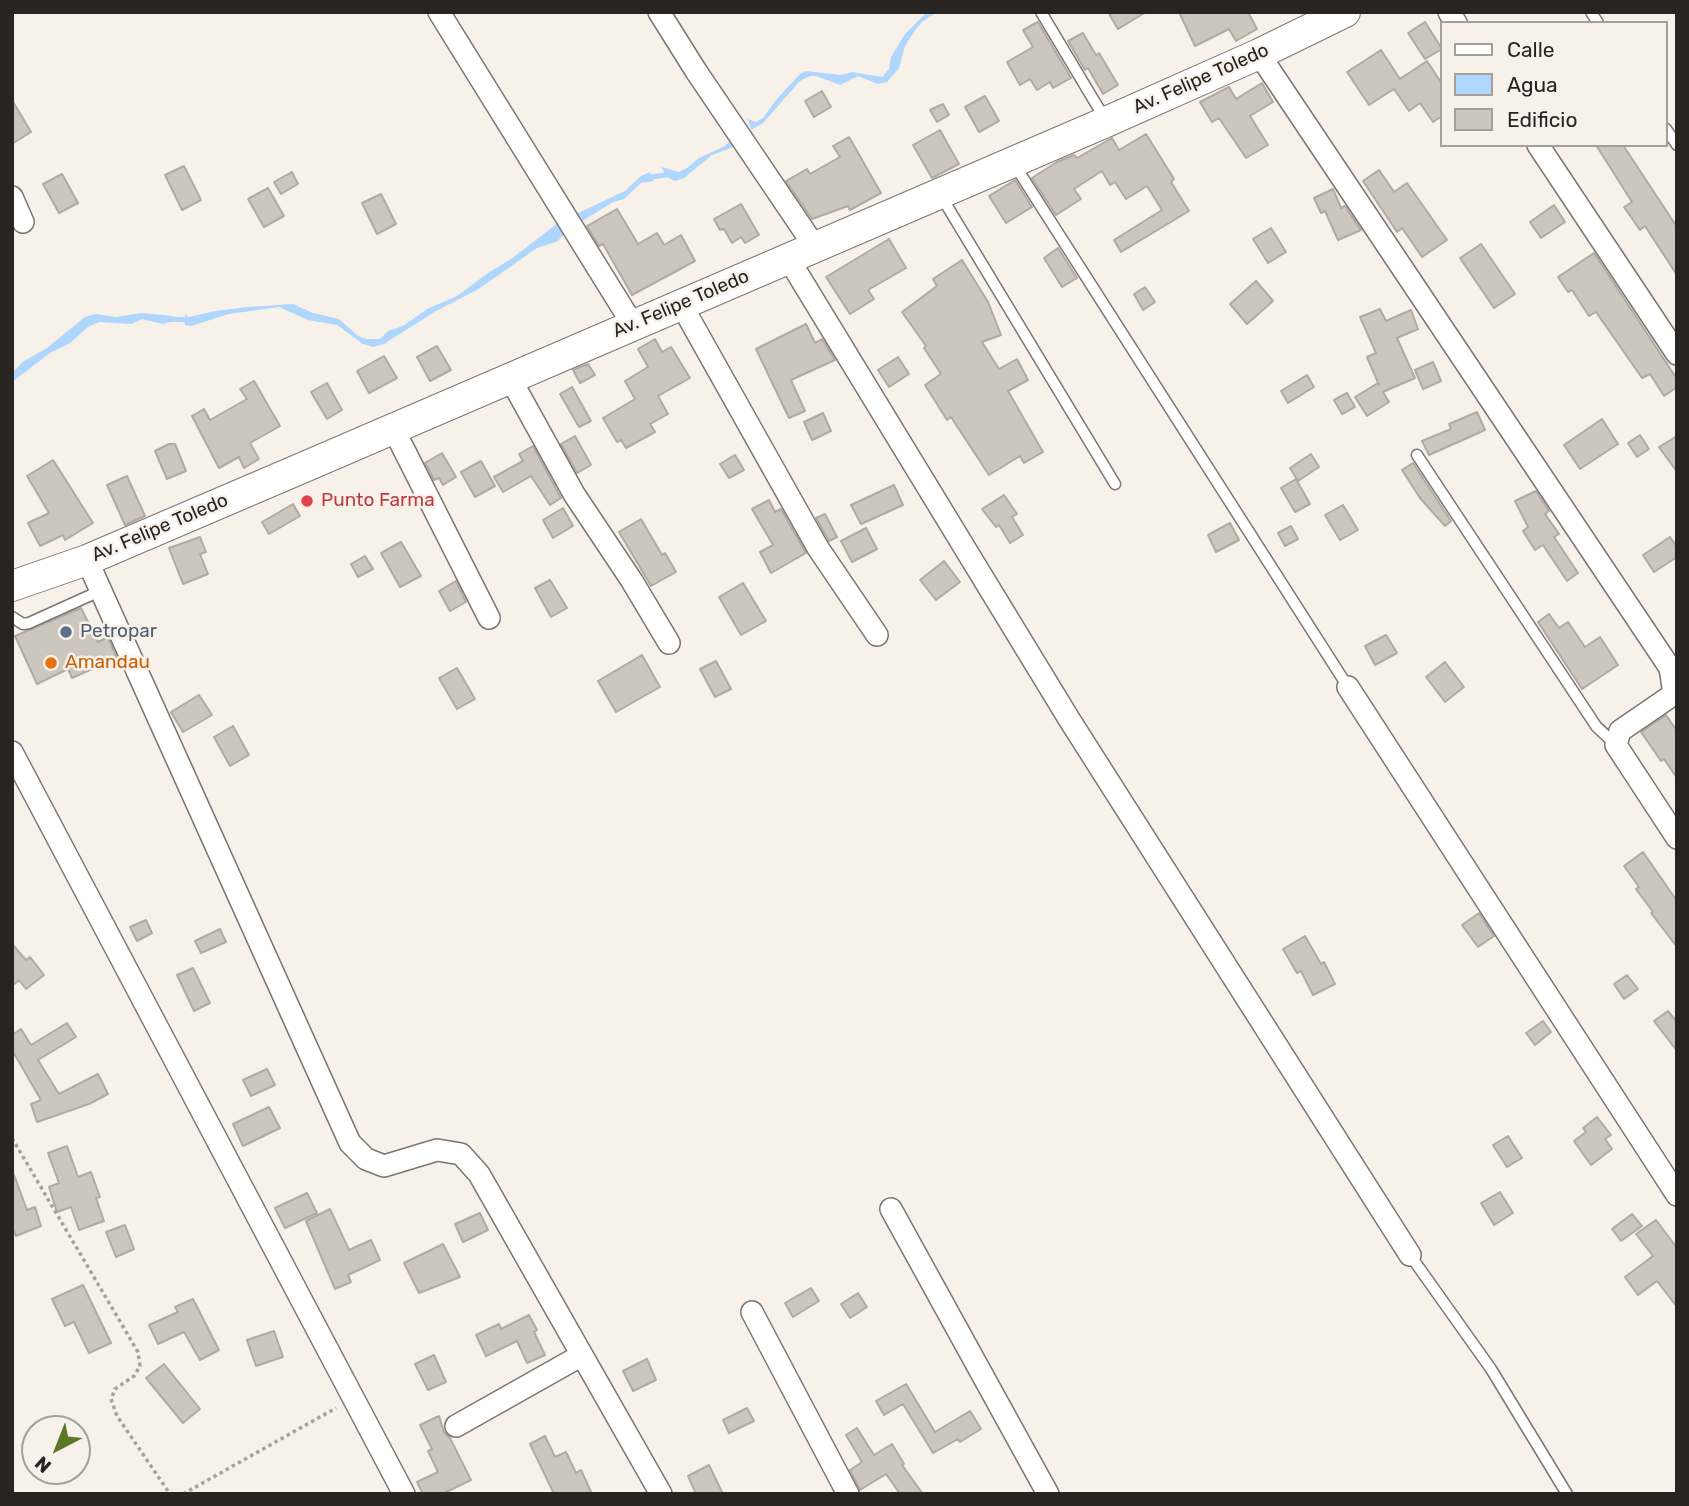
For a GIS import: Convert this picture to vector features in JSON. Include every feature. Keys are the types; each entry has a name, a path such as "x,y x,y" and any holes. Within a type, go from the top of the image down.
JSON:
{"main road":[{"name":"Av. Felipe Toledo","path":"16,578 87,560 1107,122 1259,54 1305,21 1345,12"}],"street":[{"path":"439,12 633,325"},
{"path":"659,12 801,252 1069,719 1410,1255"},
{"path":"1259,54 1674,669 1674,694 1620,731 1616,745 1677,838"},
{"path":"1539,147 1677,354"},
{"path":"12,197 23,222"},
{"path":"681,304 818,548 877,635"},
{"path":"510,378 574,494 632,580 669,643"},
{"path":"393,428 489,618"},
{"path":"87,560 349,1143 366,1159 384,1166 437,1150 461,1154 479,1174 661,1494"},
{"path":"1348,687 1677,1195"},
{"path":"12,752 404,1494"},
{"path":"891,1209 1048,1494"},
{"path":"752,1312 848,1494"},
{"path":"456,1426 582,1355"}],"lane":[{"path":"1041,12 1107,122"},
{"path":"1012,162 1348,687"},
{"path":"939,193 1115,484"},
{"path":"1417,456 1595,726 1616,745"},
{"path":"12,617 23,624 29,623 100,591"},
{"path":"1410,1255 1491,1369 1567,1494"}],"path":[{"path":"12,1138 138,1352 140,1366 134,1376 115,1389 111,1399 117,1416 170,1494"},
{"path":"183,1494 354,1398"}],"water":[{"path":"927,12 937,12 916,29 905,46 899,68 887,82 878,84 858,76 840,85 810,76 800,81 763,123 751,130 748,119 756,122 763,118 776,100 806,71 841,75 852,72 882,77 889,69 891,57 905,34"},
{"path":"735,135 739,145 712,155 684,178 675,181 667,177 661,167 679,172 699,158 725,146"},
{"path":"650,172 654,181 641,183 624,199 613,202 581,222 574,215 625,191 641,176"},
{"path":"558,223 564,234 558,241 537,248 477,290 436,311 384,344 373,347 363,344 337,325 308,320 279,307 229,314 191,326 185,325 185,314 189,317 215,311 293,304 313,313 339,319 358,336 380,339 388,331 403,326 427,309 457,296"},
{"path":"142,313 173,316 173,321 163,324 142,319 132,324 99,322 88,327 70,343 50,353 12,382 12,373 24,361 47,348 85,317 95,314 116,317"}],"building":[{"path":"1108,12 1146,12 1118,29"},
{"path":"1179,12 1248,12 1257,29 1236,41 1229,29 1195,46"},
{"path":"1038,22 1071,78 1053,88 1050,82 1037,90 1030,79 1020,85 1007,62 1033,47 1023,30"},
{"path":"1425,22 1440,50 1425,59 1408,33"},
{"path":"1083,33 1096,55 1099,53 1118,85 1103,94 1068,41"},
{"path":"1381,50 1400,79 1427,61 1440,81 1440,117 1433,122 1420,103 1409,111 1394,89 1369,105 1347,72"},
{"path":"1262,83 1273,102 1250,116 1268,145 1246,158 1219,118 1212,122 1200,102 1229,87 1236,99"},
{"path":"822,91 831,107 814,117 805,101"},
{"path":"985,96 999,121 979,132 965,107"},
{"path":"12,100 31,132 12,144"},
{"path":"943,104 949,115 937,122 930,110"},
{"path":"940,130 959,164 932,178 913,145"},
{"path":"1146,134 1174,179 1171,182 1189,211 1121,252 1114,240 1162,210 1147,186 1126,199 1115,182 1110,185 1102,171 1074,189 1081,199 1056,215 1032,178 1057,162 1074,155 1077,158 1112,138 1119,150"},
{"path":"849,137 881,193 850,210 848,206 812,219 786,181 807,169 810,174 840,157 833,146"},
{"path":"1597,147 1624,147 1677,227 1677,275 1645,226 1640,230 1624,207 1632,202"},
{"path":"184,166 201,200 182,210 165,175"},
{"path":"1379,170 1394,192 1407,183 1447,240 1422,257 1402,228 1397,232 1363,181"},
{"path":"292,172 298,184 281,194 274,182"},
{"path":"62,174 78,203 59,213 43,184"},
{"path":"1015,180 1032,207 1006,223 989,196"},
{"path":"268,188 284,216 264,227 248,199"},
{"path":"1333,189 1341,208 1345,206 1361,230 1338,240 1325,211 1321,213 1314,198"},
{"path":"381,194 396,224 377,234 362,203"},
{"path":"741,204 759,235 745,243 741,237 732,243 714,219"},
{"path":"1554,205 1565,222 1541,238 1530,222"},
{"path":"617,209 638,244 657,233 664,245 681,235 695,261 632,295 603,244 599,246 587,226"},
{"path":"1271,228 1286,252 1268,263 1253,239"},
{"path":"889,239 906,268 868,290 874,299 850,314 826,277"},
{"path":"1481,244 1515,294 1494,308 1460,258"},
{"path":"1058,248 1077,278 1062,287 1044,258"},
{"path":"1594,253 1677,379 1677,387 1664,396 1650,374 1642,378 1596,312 1589,316 1572,290 1568,292 1558,277"},
{"path":"962,260 988,302 1001,335 982,342 999,369 1017,359 1028,380 1008,391 1043,452 1024,463 1020,456 989,475 951,417 947,420 925,385 941,374 924,348 926,346 902,312 937,286 933,279"},
{"path":"1256,281 1273,301 1247,324 1230,304"},
{"path":"1145,287 1155,302 1143,310 1134,294"},
{"path":"1380,309 1386,321 1411,310 1418,329 1397,338 1415,378 1383,392 1389,402 1367,416 1355,397 1378,383 1379,385 1367,357 1376,353 1360,317"},
{"path":"806,324 815,343 822,339 835,360 791,380 805,411 789,418 756,349"},
{"path":"655,339 662,352 671,347 690,378 658,396 668,414 650,424 655,432 626,448 621,440 617,442 603,418 635,399 625,381 648,367 638,349"},
{"path":"437,346 451,370 430,381 417,357"},
{"path":"384,356 397,378 369,393 357,371"},
{"path":"898,357 909,374 889,387 878,370"},
{"path":"1433,362 1441,381 1423,389 1415,370"},
{"path":"588,364 595,375 580,383 573,370"},
{"path":"1307,375 1314,387 1288,403 1281,391"},
{"path":"254,381 280,426 250,443 259,459 244,468 239,457 219,468 192,416 204,409 210,420 247,399 240,389"},
{"path":"327,383 342,410 327,419 311,392"},
{"path":"572,387 591,421 579,427 560,394"},
{"path":"1347,393 1355,407 1342,414 1334,400"},
{"path":"1477,412 1485,430 1429,455 1422,441 1451,429 1449,424"},
{"path":"823,413 831,431 812,440 804,422"},
{"path":"1602,419 1618,444 1580,469 1564,445"},
{"path":"1640,435 1649,449 1637,457 1628,443"},
{"path":"575,436 591,465 577,473 561,444"},
{"path":"1677,436 1677,472 1659,447"},
{"path":"175,444 186,471 167,479 155,451"},
{"path":"533,446 561,498 550,505 531,476 503,492 494,477 523,461 519,454"},
{"path":"442,453 456,477 443,485 439,478 434,480 425,463"},
{"path":"1311,454 1319,467 1298,481 1290,468"},
{"path":"735,455 744,470 729,478 720,464"},
{"path":"53,460 93,523 65,540 63,535 40,546 28,523 49,513 27,476"},
{"path":"481,461 495,486 475,497 461,472"},
{"path":"1413,463 1451,521 1445,526 1420,498 1402,470"},
{"path":"127,476 145,516 125,525 107,485"},
{"path":"1296,479 1310,504 1295,512 1281,488"},
{"path":"894,485 903,505 861,524 851,505"},
{"path":"1536,491 1549,511 1545,514 1559,534 1554,537 1578,573 1567,581 1543,545 1535,550 1523,531 1528,527 1515,501"},
{"path":"1004,495 1017,514 1012,517 1023,535 1010,543 999,525 996,527 982,509"},
{"path":"769,500 775,512 781,509 806,553 771,573 760,552 773,545 752,509"},
{"path":"293,504 300,516 269,534 262,522"},
{"path":"1343,505 1358,530 1340,540 1325,515"},
{"path":"563,508 573,526 553,538 543,520"},
{"path":"825,514 837,537 829,541 816,518"},
{"path":"641,519 662,555 665,553 676,572 651,586 619,532"},
{"path":"1230,523 1239,540 1216,552 1208,535"},
{"path":"1291,526 1298,539 1285,546 1278,533"},
{"path":"866,528 877,549 852,562 841,541"},
{"path":"200,537 206,552 200,554 208,574 183,584 169,548"},
{"path":"1670,537 1677,547 1677,557 1654,572 1643,555"},
{"path":"401,542 421,576 400,587 381,553"},
{"path":"365,556 373,569 358,577 351,564"},
{"path":"944,561 960,582 936,600 920,580"},
{"path":"550,580 567,608 551,617 535,588"},
{"path":"456,581 466,602 450,611 439,591"},
{"path":"743,583 766,621 741,635 719,597"},
{"path":"81,608 98,642 108,637 117,658 72,678 68,669 37,684 15,636"},
{"path":"1549,614 1559,628 1568,622 1585,647 1600,637 1618,665 1582,689 1538,622"},
{"path":"1386,635 1397,653 1375,665 1365,646"},
{"path":"642,655 660,687 616,712 598,681"},
{"path":"716,661 731,689 715,697 700,669"},
{"path":"1445,662 1464,687 1445,702 1426,677"},
{"path":"457,668 475,699 457,709 439,678"},
{"path":"199,695 212,715 183,732 171,712"},
{"path":"1666,715 1677,731 1677,778 1664,759 1661,761 1641,732"},
{"path":"233,726 249,755 230,766 214,737"},
{"path":"1643,852 1677,901 1677,947 1651,913 1653,912 1636,889 1639,887 1624,866"},
{"path":"1479,913 1494,936 1478,947 1462,925"},
{"path":"146,920 152,933 137,941 130,927"},
{"path":"220,929 226,942 201,953 195,941"},
{"path":"1305,936 1321,964 1324,962 1335,984 1313,995 1301,971 1297,973 1283,949"},
{"path":"12,944 26,960 30,957 44,975 26,989 19,980 12,986"},
{"path":"193,968 210,1003 194,1011 177,975"},
{"path":"1627,975 1638,989 1624,999 1614,984"},
{"path":"1668,1011 1677,1022 1677,1051 1654,1021"},
{"path":"1543,1021 1551,1032 1535,1045 1526,1033"},
{"path":"67,1023 76,1037 38,1060 59,1094 98,1074 108,1094 89,1104 37,1122 31,1104 41,1100 12,1050 12,1035 21,1029 31,1045"},
{"path":"267,1069 275,1085 251,1096 243,1080"},
{"path":"269,1107 280,1128 243,1146 233,1124"},
{"path":"1597,1117 1611,1135 1605,1139 1612,1149 1591,1165 1574,1141 1586,1132 1583,1128"},
{"path":"1508,1136 1522,1158 1507,1167 1493,1145"},
{"path":"67,1146 78,1177 91,1172 100,1197 96,1198 104,1221 79,1230 71,1207 57,1212 49,1187 59,1183 48,1153"},
{"path":"12,1175 27,1210 35,1207 41,1226 16,1236 12,1227"},
{"path":"1500,1192 1513,1213 1494,1225 1481,1203"},
{"path":"307,1193 317,1213 285,1228 275,1208"},
{"path":"330,1209 349,1250 371,1240 380,1260 348,1275 351,1282 335,1289 306,1221"},
{"path":"480,1213 488,1230 463,1242 455,1224"},
{"path":"1632,1214 1642,1226 1621,1241 1612,1229"},
{"path":"1656,1220 1677,1248 1677,1307 1657,1281 1638,1295 1625,1277 1653,1256 1636,1234"},
{"path":"125,1225 134,1249 116,1257 106,1232"},
{"path":"443,1244 460,1277 419,1293 404,1263"},
{"path":"83,1285 111,1343 89,1353 74,1322 65,1326 52,1299"},
{"path":"811,1288 819,1301 793,1317 785,1303"},
{"path":"858,1293 867,1307 850,1318 841,1304"},
{"path":"193,1299 219,1350 200,1360 184,1332 158,1344 149,1325 178,1312 175,1307"},
{"path":"529,1315 545,1355 527,1363 517,1341 486,1356 476,1335 499,1324 501,1329"},
{"path":"274,1331 283,1357 256,1366 247,1340"},
{"path":"434,1355 446,1382 428,1390 415,1364"},
{"path":"647,1359 656,1380 633,1391 623,1371"},
{"path":"164,1364 200,1409 183,1423 146,1378"},
{"path":"906,1384 935,1432 970,1411 981,1429 960,1442 958,1439 933,1453 903,1404 884,1415 876,1401"},
{"path":"747,1408 754,1421 729,1433 723,1420"},
{"path":"439,1416 444,1432 450,1438 471,1480 442,1494 423,1494 417,1482 438,1472 428,1451 432,1449 420,1425"},
{"path":"857,1428 874,1455 892,1444 904,1464 902,1465 923,1494 900,1494 886,1474 860,1490 850,1470 862,1462 846,1435"},
{"path":"545,1436 555,1457 566,1452 576,1473 581,1470 592,1494 554,1494 530,1444"},
{"path":"709,1465 723,1494 696,1494 688,1476"}],"waterway":[{"path":"646,178 671,174"},
{"path":"166,319 191,320"}],"place":[{"name":"Punto Farma","path":"307,501"},
{"name":"Petropar","path":"66,632"},
{"name":"Amandau","path":"51,663"}]}
